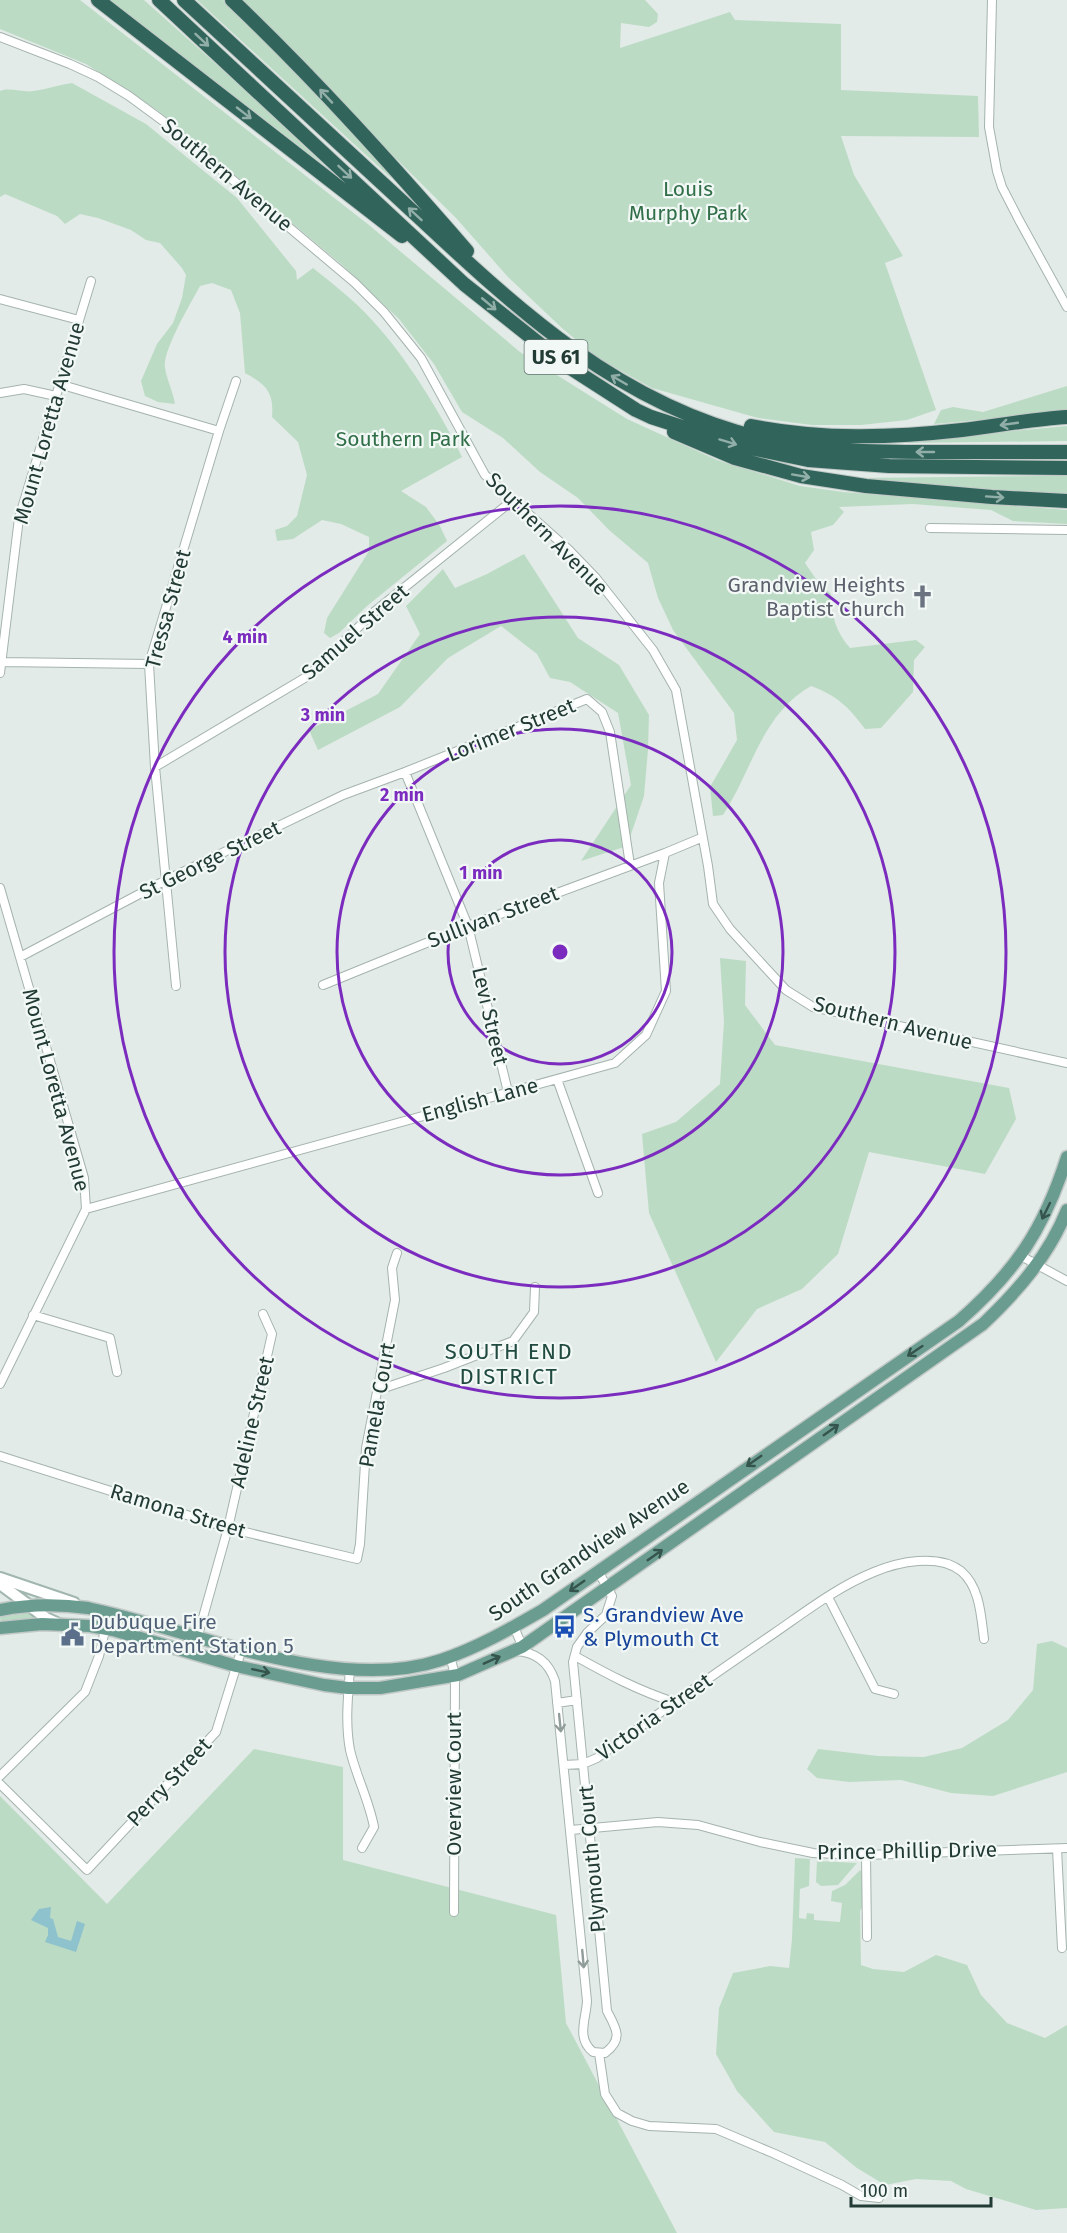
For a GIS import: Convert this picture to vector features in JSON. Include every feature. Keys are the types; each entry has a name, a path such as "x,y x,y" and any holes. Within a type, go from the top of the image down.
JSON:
{"highway":[{"path":"98,0 464,284"},
{"name":"US 61","path":"159,0 464,284 566,365 616,398 651,417 741,446 808,460 889,466 1067,468"},
{"name":"US 61","path":"184,0 505,295 591,364 670,408 757,437 830,450 1067,452"},
{"path":"232,0 403,178 505,295"},
{"path":"670,408 700,412 746,426 773,431 848,437 960,430 1067,417"},
{"path":"651,417 656,424 735,458 801,476 866,486 1067,501"}],"main road":[{"name":"South Grandview Avenue","path":"0,1609 64,1605 88,1608 242,1648 335,1669 350,1670 400,1668 441,1660 489,1640 543,1610 958,1321 998,1284 1021,1256 1058,1186 1067,1157"},
{"name":"South Grandview Avenue","path":"0,1628 61,1624 106,1629 236,1666 348,1688 380,1688 455,1675 520,1650 610,1590 901,1380 983,1324 1020,1287 1052,1241 1067,1210"},
{"path":"892,1366 901,1380"},
{"path":"1,1583 51,1621 61,1624"},
{"path":"1,1583 88,1608"},
{"path":"0,1609 7,1597 1,1583"}],"street":[{"path":"992,0 989,127 997,171 1002,187 1067,307"},
{"name":"Southern Avenue","path":"0,36 98,77 129,96 163,121 355,283 384,312 421,358 485,475 590,571 653,650 675,690 713,904 730,929 786,990 813,1007 1067,1063"},
{"name":"Mount Loretta Avenue","path":"0,673 19,518 91,281"},
{"path":"0,299 79,320"},
{"name":"Tressa Street","path":"176,986 155,767 149,664 236,381"},
{"path":"60,384 219,431"},
{"path":"0,393 24,389 56,396"},
{"name":"Samuel Street","path":"155,767 308,676 374,612 513,500"},
{"path":"930,528 1067,530"},
{"path":"2,662 149,664"},
{"name":"Lorimer Street","path":"405,772 587,699 603,712 610,732 630,865"},
{"name":"St George Street","path":"20,957 166,880 343,795 405,772"},
{"name":"Levi Street","path":"405,772 468,926 508,1092"},
{"path":"665,853 701,838"},
{"name":"Sullivan Street","path":"323,986 468,926 665,853"},
{"name":"English Lane","path":"86,1209 615,1063 646,1035 666,991 659,883 665,853"},
{"name":"Mount Loretta Avenue","path":"0,888 84,1178 86,1209 0,1384"},
{"path":"557,1079 598,1193"},
{"name":"Pamela Court","path":"357,1558 360,1544 366,1448 395,1300 392,1268 397,1253"},
{"path":"1021,1256 1067,1281"},
{"path":"378,1390 444,1368 513,1341 534,1312 536,1287"},
{"name":"Adeline Street","path":"193,1653 228,1528 272,1334 263,1314"},
{"path":"33,1315 110,1338 117,1372"},
{"name":"Ramona Street","path":"0,1456 228,1528 357,1558"},
{"name":"Victoria Street","path":"564,1765 583,1764 597,1758 674,1702 828,1597 874,1571 929,1560 960,1570 969,1579 979,1600 984,1639"},
{"path":"598,1571 612,1596 606,1615 587,1633 575,1656 632,1685 674,1702"},
{"path":"828,1597 875,1689 894,1694"},
{"path":"0,1776 85,1692 91,1680 109,1612"},
{"path":"514,1627 520,1650"},
{"name":"Perry Street","path":"0,1784 87,1870 216,1732 242,1648"},
{"name":"Plymouth Court","path":"520,1650 543,1661 551,1670 555,1682 587,2001 586,2019 582,2026 583,2036 588,2048 593,2052 605,2053 616,2042 617,2035 607,2012 573,1662 575,1656"},
{"name":"Overview Court","path":"450,1656 455,1675 454,1912"},
{"path":"350,1670 347,1717 350,1750 371,1811 374,1827 362,1848"},
{"path":"557,1703 577,1700"},
{"path":"585,1785 587,1775 597,1758"},
{"name":"Prince Phillip Drive","path":"571,1830 658,1822 698,1825 802,1852 866,1855 1067,1848"},
{"path":"1057,1849 1062,1948"},
{"path":"866,1855 867,1937"},
{"name":"Plymouth Court","path":"599,2053 605,2094 617,2113 649,2126 716,2129 776,2154 861,2196 879,2198"}],"green space":[{"path":"0,0 80,0 369,225 520,352 627,419 717,460 800,486 843,492 1067,510 1067,524 1013,521 991,510 913,504 839,507 844,512 833,525 811,532 814,550 805,563 818,582 831,594 835,623 850,648 916,640 925,647 914,660 913,692 881,728 865,729 841,703 828,693 811,686 780,712 769,727 723,815 713,816 710,787 737,740 734,713 673,630 658,598 648,563 609,530 578,498 540,472 503,438 462,412 434,364 399,319 341,264 157,110 86,64 0,29"},
{"path":"110,0 144,0 243,88 326,167"},
{"path":"197,0 223,0 227,3 261,35 392,176 391,178"},
{"name":"Louis Murphy Park","path":"242,0 645,0 658,14 657,22 649,27 621,23 620,48 730,12 735,20 841,24 841,90 978,96 979,137 841,136 854,175 903,256 885,263 936,410 907,420 861,425 812,425 758,418 652,388 598,358 563,329 508,277 456,218 335,98"},
{"name":"Southern Park","path":"72,83 146,124 237,198 296,271 297,280 313,268 358,305 384,333 409,367 433,403 462,457 401,491 426,507 440,526 447,541 367,606 339,633 330,638 324,633 327,618 369,551 369,537 341,524 322,520 293,539 277,541 275,530 287,526 297,516 307,475 298,442 272,417 272,402 268,390 245,373 240,313 231,290 212,283 200,286 178,327 165,360 175,404 158,402 145,396 141,381 157,344 173,323 182,298 186,275 182,268 160,243 146,240 131,230 80,214 65,224 57,216 5,194 0,197 0,91 34,91"},
{"path":"1067,386 1067,412 934,424 941,410 953,407 983,412"},
{"path":"1067,426 1067,441 906,443 906,441"},
{"path":"1067,474 1067,496 857,478 1038,476"},
{"path":"524,554 578,638 619,665 649,715 644,796 627,846 581,861 631,785 618,713 570,682 550,678 537,654 501,626 448,658 400,707 318,750 309,730 378,694 420,634 406,606 443,569 455,588"},
{"path":"720,958 746,961 745,1005 775,1045 1009,1088 1016,1119 985,1174 869,1152 838,1254 802,1289 757,1309 716,1362 649,1213 642,1134 676,1122 720,1084 724,1022"},
{"path":"30,1613 39,1618 1,1623 0,1617"},
{"path":"1052,1641 1067,1648 1067,1772 993,1796 951,1793 901,1780 849,1782 817,1778 807,1769 818,1749 878,1756 924,1757 962,1748 1008,1720 1033,1690 1037,1644"},
{"path":"254,1749 343,1767 343,1860 556,1915 566,2023 677,2233 0,2233 0,1796 107,1904"},
{"path":"795,1858 810,1859 809,1886 800,1889 799,1918 806,1919 807,1913 814,1914 814,1920 840,1922 842,1903 831,1901 832,1891 845,1885 860,1870 864,1875 864,1903 860,1911 861,1965 873,1969 904,1972 936,1955 967,1965 981,1995 1007,2023 1045,2038 1067,2025 1067,2208 1036,2210 966,2189 951,2181 916,2179 885,2185 857,2168 825,2142 774,2132 737,2091 716,2054 719,2008 733,1973 770,1966 789,1968"},
{"path":"817,1861 857,1863 838,1885 821,1886 816,1882"}],"water":[{"path":"51,1907 50,1918 53,1919 58,1937 71,1941 77,1921 85,1924 76,1952 45,1942 48,1928 31,1920 39,1909"}],"place":[{"name":"Grandview Heights Baptist Church","path":"923,597"},
{"name":"S. Grandview Ave & Plymouth Ct","path":"565,1627"},
{"name":"Dubuque Fire Department Station 5","path":"72,1634"}],"district":[{"name":"SOUTH END DISTRICT","path":"509,1364"}]}
